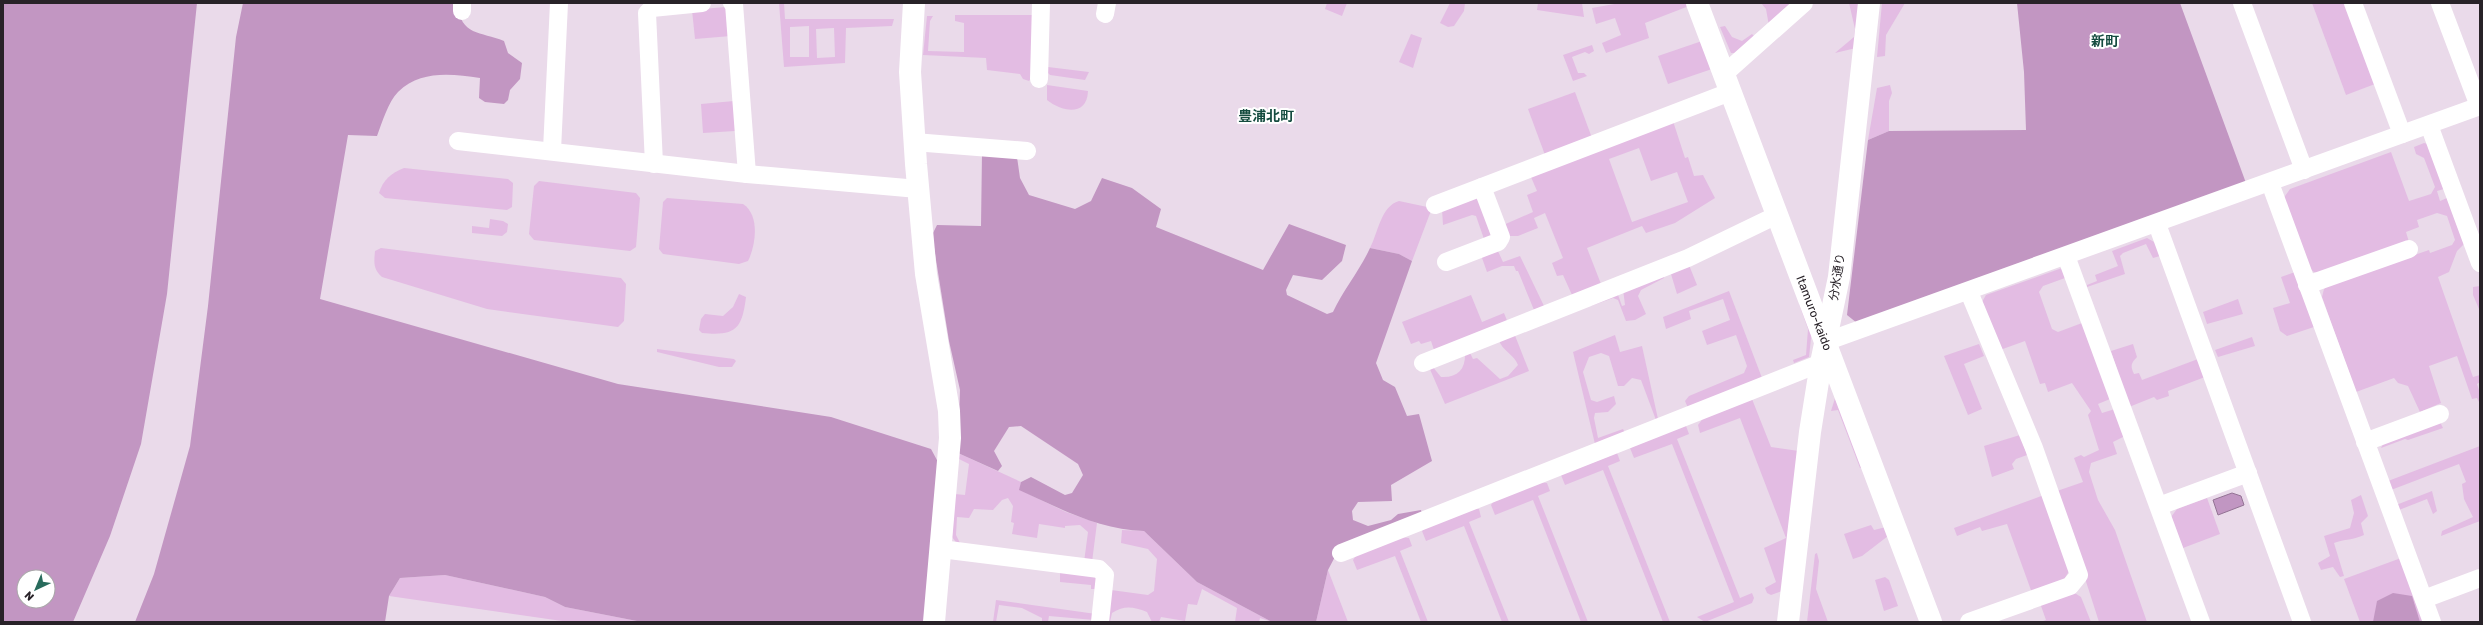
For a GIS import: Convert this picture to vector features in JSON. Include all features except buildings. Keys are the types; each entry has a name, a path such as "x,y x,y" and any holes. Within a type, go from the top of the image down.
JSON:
{"street":[{"path":"552,150 559,3"},
{"path":"654,164 647,13 652,8 702,3"},
{"path":"732,3 734,4 747,174"},
{"path":"914,3 910,72 918,189 929,302 950,410 950,438 934,622"},
{"path":"1039,79 1041,3"},
{"name":"Itamuro-kaido","path":"1696,3 1777,215 1823,353 1932,622"},
{"path":"1436,205 1726,84 1804,3"},
{"name":"分水通り","path":"1788,622 1810,432 1823,353 1839,277 1869,3"},
{"path":"2242,3 2304,170"},
{"path":"2353,3 2402,134"},
{"path":"1341,553 1969,292 2479,106 2440,3"},
{"path":"2429,124 2480,263"},
{"path":"458,141 552,150 654,164 747,174 918,189"},
{"path":"914,142 1026,151"},
{"path":"2270,182 2432,622"},
{"path":"1446,262 1498,242 1501,237 1482,187"},
{"path":"1423,363 1688,258 1777,215"},
{"path":"2156,224 2302,622"},
{"path":"2307,285 2409,249"},
{"path":"2066,256 2201,622"},
{"path":"1969,292 2034,448 2079,576 2070,586 1969,622"},
{"path":"2365,442 2440,414"},
{"path":"2159,506 2248,473"},
{"path":"941,549 1100,569 1105,575 1100,622"},
{"path":"2424,599 2480,578"}],"shaded area":[{"path":"3,3 197,3 167,294 141,444 110,536 73,622 3,622"},
{"path":"243,3 458,3 463,22 467,27 480,34 504,41 508,53 522,63 520,79 510,90 508,100 504,104 485,102 479,98 480,78 458,75 437,75 426,77 407,85 394,96 377,136 348,135 320,299 618,384 831,417 931,449 938,462 925,622 642,622 565,607 545,597 445,575 400,578 389,596 385,622 135,622 154,574 190,446 208,306 236,37"},
{"path":"779,3 784,3 785,19 894,19 892,26 846,28 845,63 784,67","holes":["809,26 809,57 790,57 790,27","834,28 835,57 817,58 816,29"]},
{"path":"1327,3 1347,3 1342,16 1325,9"},
{"path":"1450,3 1465,3 1464,11 1454,26 1448,27 1440,23"},
{"path":"1538,3 1582,3 1584,17 1537,10"},
{"path":"1620,3 1688,3 1689,6 1645,23 1649,38 1606,53 1602,43 1621,35 1615,18 1596,24 1592,8"},
{"path":"1761,3 1794,3 1769,26 1766,9"},
{"path":"1849,3 1860,3 1856,48 1835,53 1854,37 1855,29"},
{"path":"1882,3 1905,3 1886,35 1885,56 1877,57"},
{"path":"2017,3 2180,3 2246,183 1857,323 1847,315 1868,140 1889,131 2026,130 2024,72"},
{"path":"2312,3 2345,3 2375,84 2346,95"},
{"path":"725,7 728,10 731,36 695,39 692,10"},
{"path":"955,15 1035,15 1033,76 1029,81 1023,79 1020,74 987,70 986,58 923,55 927,16 933,16 930,21 928,51 964,52 964,23 955,21"},
{"path":"1725,26 1732,37 1742,41 1752,34 1756,38 1738,53 1731,53 1720,27"},
{"path":"1411,34 1422,38 1413,68 1399,62"},
{"path":"1702,41 1712,69 1668,84 1658,56"},
{"path":"1592,45 1594,51 1589,54 1585,52 1572,57 1578,73 1584,73 1587,76 1573,81 1563,55"},
{"path":"1048,67 1089,72 1085,80 1050,75 1047,72"},
{"path":"1047,85 1088,91 1087,99 1083,105 1073,110 1060,107 1047,100"},
{"path":"1890,85 1892,93 1889,101 1889,131 1868,140 1877,88"},
{"path":"1575,92 1592,138 1545,155 1528,109"},
{"path":"734,101 735,131 703,133 701,104"},
{"path":"1673,121 1685,158 1688,157 1694,176 1703,175 1715,198 1675,223 1646,233 1642,226 1587,248 1601,284 1572,295 1563,275 1557,276 1552,263 1563,258 1545,213 1534,218 1538,228 1518,236 1510,236 1501,226 1533,212 1527,195 1537,191 1531,177","holes":["1639,148 1651,181 1677,172 1688,202 1632,222 1609,159"]},
{"path":"2424,143 2428,144 2444,189 2437,191 2440,201 2447,198 2464,244 2457,251 2449,272 2438,277 2473,377 2480,375 2480,382 2477,384 2480,393 2480,404 2477,398 2472,399 2457,356 2429,366 2441,403 2420,412 2408,386 2398,383 2394,378 2356,392 2322,297 2324,289 2330,284 2429,250 2430,253 2452,245 2455,240 2447,216 2437,213 2417,220 2419,227 2406,232 2409,242 2321,273 2314,272 2308,267 2283,199 2290,189 2391,152 2409,201 2431,194 2435,187 2424,158 2416,154 2414,147"},
{"path":"982,153 1017,157 1020,178 1029,195 1075,209 1091,201 1102,178 1132,188 1161,209 1156,227 1263,270 1289,224 1346,245 1342,261 1322,280 1293,275 1286,290 1287,295 1327,314 1333,312 1370,248 1399,254 1412,261 1376,363 1383,380 1395,387 1407,416 1419,414 1432,461 1391,485 1392,501 1358,502 1352,511 1353,520 1368,526 1391,520 1398,514 1421,510 1423,517 1338,551 1328,570 1316,622 1272,622 1197,582 1144,531 1127,530 1095,522 1064,511 1019,490 1021,482 1031,477 1065,495 1072,493 1083,475 1078,464 1021,426 1009,427 994,451 1002,466 998,471 958,453 960,390 949,341 932,235 937,225 981,226"},
{"path":"404,168 508,179 513,183 512,207 507,210 385,198 379,193 383,184 391,175"},
{"path":"539,181 636,193 640,198 636,247 630,251 534,240 529,234 534,186"},
{"path":"1480,196 1491,236 1484,239 1476,216 1472,215 1443,225 1442,209"},
{"path":"667,198 743,204 752,215 755,231 753,247 748,261 739,264 663,254 659,249 663,202"},
{"path":"1399,201 1432,208 1412,261 1399,254 1370,248 1384,214 1388,208"},
{"path":"490,219 503,221 508,224 507,232 502,236 472,233 472,226 489,228"},
{"path":"2147,238 2156,243 2160,256 2153,258 2146,244 2123,253 2120,256 2125,274 2087,287 2087,285 2097,281 2095,275 2118,266 2112,251"},
{"path":"381,248 621,278 626,284 624,321 618,327 487,309 382,277 377,271 374,262 375,251"},
{"path":"1497,249 1503,262 1520,256 1544,306 1534,310 1518,271 1516,271 1514,266 1502,266 1487,272 1481,255"},
{"path":"1689,265 1697,285 1677,294 1671,274"},
{"path":"2062,268 2065,278 2043,286 2039,292 2052,329 2058,332 2082,323 2110,399 2098,404 2102,413 2115,409 2125,436 2113,442 2117,454 2091,463 2089,472 2098,500 2115,530 2147,622 2099,622 2057,491 2083,482 2074,458 2081,455 2084,457 2099,450 2088,415 2091,411 2072,383 2048,392 2045,383 2040,384 2025,341 2000,350 1982,302 1986,295"},
{"path":"2295,272 2314,327 2287,336 2280,331 2273,308 2290,303 2281,277"},
{"path":"1664,274 1664,278 1641,290 1638,296 1646,314 1635,320 1626,321 1618,300 1613,298 1591,306 1590,302 1617,292 1622,306 1625,305 1623,289"},
{"path":"2480,286 2479,309 2473,295 2473,287"},
{"path":"1729,291 1762,378 1688,408 1685,401 1689,396 1744,373 1747,366 1736,335 1707,345 1702,331 1730,320 1723,299 1689,311 1691,319 1666,329 1663,317"},
{"path":"739,294 746,297 742,317 739,324 735,328 729,332 713,334 702,333 699,330 701,319 705,314 723,316 733,307"},
{"path":"1471,295 1482,322 1504,313 1508,323 1435,353 1431,341 1421,344 1419,341 1411,344 1402,322"},
{"path":"2238,299 2243,314 2207,324 2203,312"},
{"path":"1802,303 1812,329 1809,357 1794,363 1793,360 1806,355 1808,329 1799,304"},
{"path":"1514,333 1529,371 1445,404 1429,367 1432,366 1441,377 1452,376 1460,371 1464,363 1465,352 1469,351 1473,359 1477,358 1500,379 1508,376 1518,365 1499,340"},
{"path":"1615,335 1620,352 1642,346 1658,419 1656,420 1641,380 1632,378 1624,386 1618,386 1609,356 1601,353 1589,357 1583,372 1591,400 1597,402 1614,396 1616,404 1608,412 1595,413 1594,418 1598,438 1623,429 1625,433 1595,444 1573,352"},
{"path":"2252,337 2255,346 2218,357 2215,350"},
{"path":"1979,344 1984,356 1964,364 1982,409 1968,415 1944,356"},
{"path":"2133,344 2137,357 2132,363 2132,369 2134,374 2139,373 2142,380 2198,359 2205,377 2168,391 2169,396 2157,400 2154,397 2129,407 2111,351"},
{"path":"657,349 734,359 736,361 732,367 719,367 657,352"},
{"path":"1836,395 1864,467 1860,468 1838,410 1831,411"},
{"path":"1752,399 1771,447 1799,451 1782,591 1771,595 1767,593 1765,588 1776,582 1764,548 1786,538 1740,418 1700,433 1698,425 1704,417"},
{"path":"2439,420 2443,428 2381,448 2384,442"},
{"path":"1678,425 1686,426 1689,434 1677,439 1740,598 1752,593 1754,598 1752,603 1705,622 1697,617 1734,602 1672,444 1634,458 1630,448"},
{"path":"2020,435 2027,455 2016,459 2012,464 2014,469 1992,477 1984,446"},
{"path":"2480,446 2480,521 2441,536 2442,531 2473,517 2464,499 2462,484 2466,482 2459,464 2391,490 2388,481"},
{"path":"958,453 1021,482 1020,490 1066,512 1097,523 1092,562 1084,562 1088,532 1080,525 1065,526 1065,528 1039,524 1037,538 1012,534 1014,523 1011,522 1013,506 1008,498 1002,500 993,510 974,509 969,518 957,517 956,535 960,543 958,545 952,537 955,494 965,495 969,464 957,458"},
{"path":"1617,453 1620,461 1608,466 1670,622 1663,622 1603,470 1565,485 1561,475"},
{"path":"1540,482 1547,483 1550,491 1538,496 1588,622 1581,622 1533,500 1495,515 1491,505 1496,498"},
{"path":"2432,491 2437,511 2433,514 2427,499 2399,510 2396,505"},
{"path":"2232,493 2241,496 2244,505 2218,515 2213,500"},
{"path":"2044,495 2071,568 2063,581 2032,593 2007,524 1982,531 1980,527 1957,536 1954,528"},
{"path":"2361,495 2368,516 2361,523 2364,535 2334,543 2344,576 2340,577 2333,567 2321,570 2318,563 2330,556 2324,536 2350,528 2354,513 2351,500"},
{"path":"2207,498 2220,534 2183,548 2171,517 2177,509"},
{"path":"1471,508 1479,509 1481,517 1469,522 1509,622 1502,622 1464,526 1426,541 1422,531 1427,524"},
{"path":"1871,525 1874,530 1886,527 1888,536 1862,556 1853,559 1844,534"},
{"path":"1122,530 1144,531 1197,582 1272,622 1260,618 1259,622 1235,622 1237,608 1202,589 1197,605 1188,604 1185,621 1161,617 1159,622 1152,622 1147,612 1125,608 1112,613 1110,622 1107,622 1111,590 1148,595 1154,591 1157,559 1148,549 1121,543"},
{"path":"1401,537 1409,538 1412,546 1400,551 1428,622 1421,622 1395,556 1357,570 1353,560 1357,554"},
{"path":"1817,553 1819,561 1816,589 1828,622 1807,622 1815,554"},
{"path":"2401,558 2424,622 2360,622 2344,579"},
{"path":"1328,570 1348,622 1316,622"},
{"path":"1060,572 1093,575 1097,580 1098,589 1091,589 1091,585 1060,582"},
{"path":"445,575 545,597 565,607 642,622 569,622 389,596 400,578"},
{"path":"1885,577 1889,580 1898,606 1884,611 1875,580"},
{"path":"2073,592 2081,597 2091,622 2040,622 2046,620 2040,603"},
{"path":"2393,593 2412,596 2420,622 2373,622 2377,601"},
{"path":"996,600 1096,614 1094,620 1049,616 1048,622 1042,622 1042,618 1022,608 999,605 996,622 993,622"}],"district":[{"name":"新町","path":"2105,41"},
{"name":"豊浦北町","path":"1266,116"}]}
